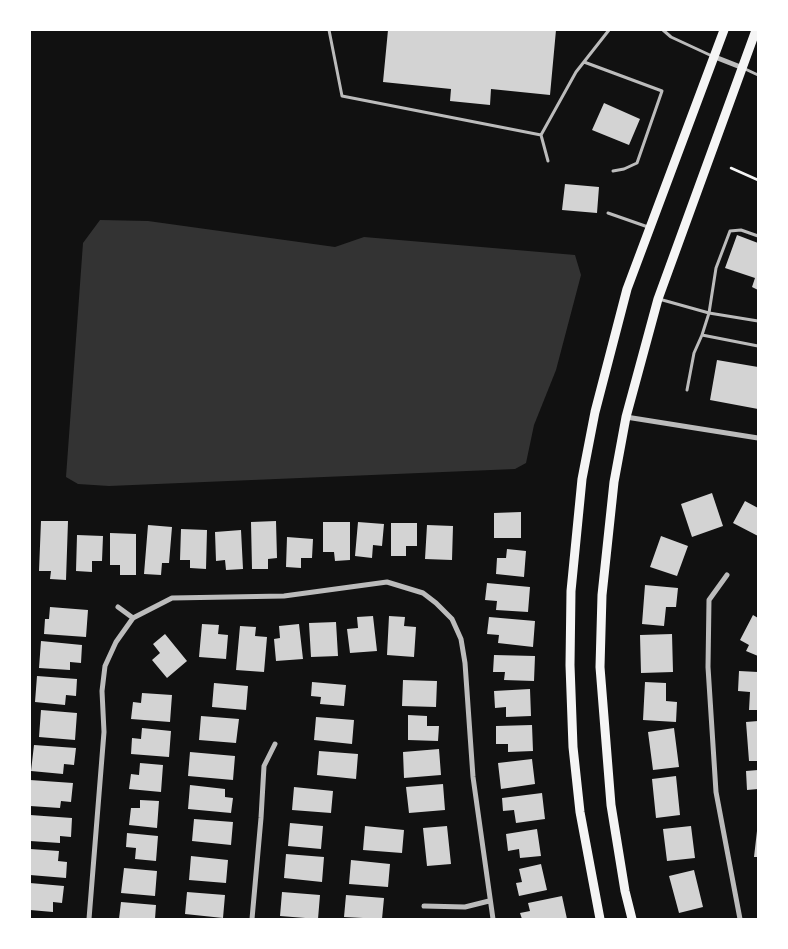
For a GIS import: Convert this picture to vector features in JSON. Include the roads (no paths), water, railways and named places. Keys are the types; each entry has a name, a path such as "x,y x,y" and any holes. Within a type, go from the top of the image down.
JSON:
{"main road":[{"path":"600,919 580,812 573,747 570,665 571,591 582,479 595,412 628,289 724,30"},
{"path":"632,919 625,891 611,805 600,667 602,595 614,482 626,417 658,299 756,30"}],"street":[{"path":"715,57 743,68"},
{"path":"626,417 758,438"},
{"path":"727,575 709,600 708,667 716,792 740,919"},
{"path":"89,919 104,732 102,691 105,666 116,642 133,618 172,598 284,596 387,582 423,594 436,603 452,619 461,639 466,663 473,777 489,902 493,919"},
{"path":"118,607 133,618"},
{"path":"252,919 264,766 275,744"},
{"path":"424,906 465,907 489,902"}],"lane":[{"path":"330,30 342,96 541,135"},
{"path":"548,161 541,135 576,72 609,30"},
{"path":"663,30 671,37 715,57"},
{"path":"584,62 662,91 637,163 624,169 613,170"},
{"path":"743,68 758,75"},
{"path":"608,213 650,227"},
{"path":"687,390 694,353 709,313 716,268 730,231 741,230 758,236"},
{"path":"658,299 709,313 758,321"},
{"path":"702,335 758,346"}]}
